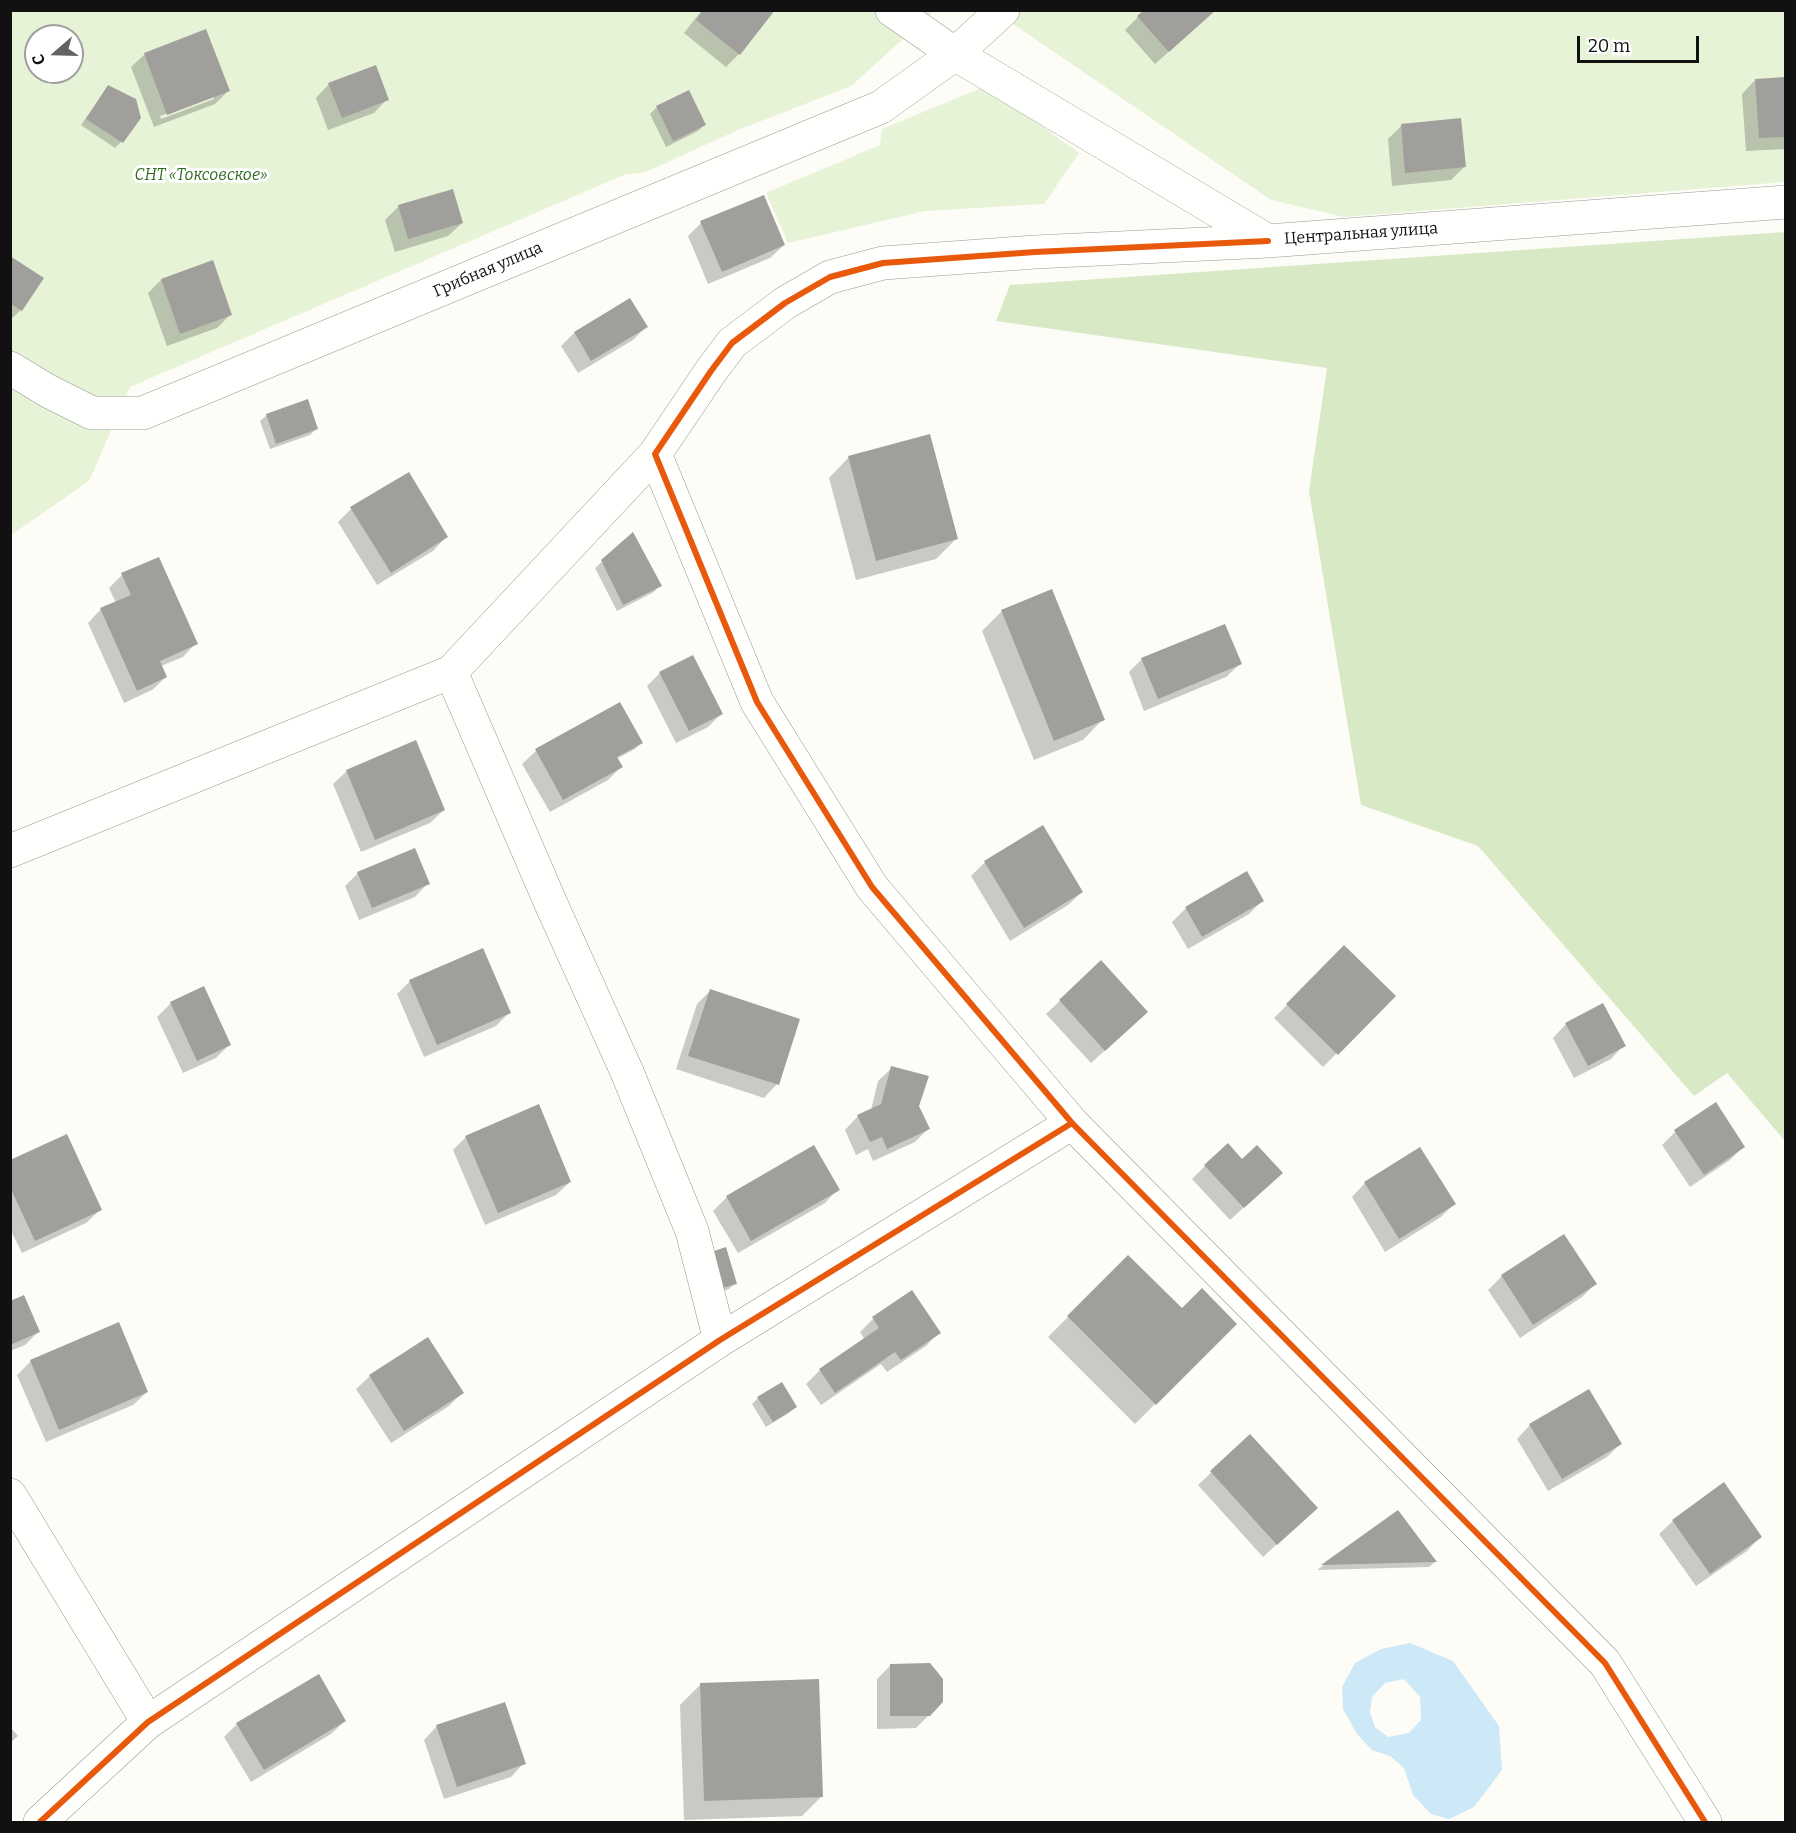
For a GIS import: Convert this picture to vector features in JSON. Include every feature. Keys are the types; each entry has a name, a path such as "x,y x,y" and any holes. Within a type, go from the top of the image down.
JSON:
{"street":[{"name":"Центральная улица","path":"892,10 956,54 1268,241 1785,202"},
{"name":"Грибная улица","path":"10,368 48,391 92,413 143,413 881,107 956,54 1003,10"},
{"path":"10,851 451,672 655,454 732,343 785,303 830,277 882,263 1035,252 1268,241"},
{"path":"655,454 757,702 872,887 1072,1123 1605,1663 1705,1822"},
{"path":"451,672 627,1072 692,1231 720,1340"},
{"path":"40,1822 148,1722 720,1340 1072,1123"},
{"path":"10,1495 148,1722"}],"green space":[{"name":"СНТ «Токсовское»","path":"11,11 934,11 851,86 738,130 646,172 624,175 130,387 89,481 11,535"},
{"path":"994,11 1785,11 1785,182 1344,217 1271,200"},
{"path":"986,86 1079,153 1044,204 925,211 788,243 766,193 880,145 882,129"},
{"path":"1786,232 1785,1141 1727,1073 1694,1096 1478,846 1361,805 1309,491 1327,368 996,321 1010,285"}],"water":[{"path":"1410,1643 1453,1661 1499,1726 1502,1770 1474,1807 1449,1819 1431,1814 1413,1795 1404,1768 1390,1756 1372,1750 1357,1734 1343,1709 1342,1687 1355,1663 1381,1649","holes":["1404,1679 1420,1697 1421,1720 1409,1733 1388,1737 1375,1727 1370,1712 1372,1697 1385,1683"]}],"building":[{"path":"703,10 775,10 740,55 696,20"},
{"path":"1144,10 1216,10 1169,52 1137,16"},
{"path":"206,29 230,91 167,115 144,53"},
{"path":"376,65 389,100 342,118 328,83"},
{"path":"1786,77 1786,137 1759,138 1755,79"},
{"path":"108,85 136,99 141,118 123,143 86,119"},
{"path":"689,90 706,125 673,141 656,106"},
{"path":"1461,118 1466,167 1405,173 1401,124"},
{"path":"453,189 463,223 408,239 398,205"},
{"path":"764,195 785,245 722,272 700,221"},
{"path":"10,256 44,278 22,311 10,303"},
{"path":"213,260 232,315 180,334 161,279"},
{"path":"630,298 648,327 591,361 574,332"},
{"path":"308,399 318,429 276,444 266,414"},
{"path":"930,434 958,539 876,561 848,456"},
{"path":"409,472 448,537 391,573 350,507"},
{"path":"633,532 662,586 623,605 601,560"},
{"path":"159,557 198,644 160,661 167,677 137,691 100,608 131,595 121,573"},
{"path":"1052,589 1105,720 1054,741 1001,610"},
{"path":"1225,624 1242,664 1158,699 1141,658"},
{"path":"693,655 723,714 689,731 659,672"},
{"path":"620,702 643,743 617,757 623,767 563,800 535,749"},
{"path":"416,740 445,810 375,840 346,770"},
{"path":"1043,825 1083,892 1024,928 984,861"},
{"path":"415,848 430,884 372,908 357,872"},
{"path":"1247,871 1264,901 1202,937 1185,907"},
{"path":"1344,945 1396,996 1338,1055 1286,1004"},
{"path":"483,948 511,1013 437,1045 409,980"},
{"path":"1101,960 1148,1012 1105,1051 1059,1000"},
{"path":"204,986 231,1045 197,1061 170,1002"},
{"path":"710,989 800,1019 779,1085 688,1056"},
{"path":"1603,1003 1626,1046 1588,1066 1565,1023"},
{"path":"891,1066 929,1076 919,1106 930,1129 887,1149 882,1137 870,1142 857,1115 881,1104"},
{"path":"1716,1102 1745,1147 1704,1175 1674,1130"},
{"path":"539,1104 571,1182 498,1213 465,1136"},
{"path":"67,1134 102,1210 35,1241 10,1187 10,1160"},
{"path":"1228,1143 1242,1159 1257,1145 1283,1173 1244,1208 1204,1165"},
{"path":"814,1145 840,1190 751,1241 726,1196"},
{"path":"1420,1147 1456,1204 1399,1239 1364,1182"},
{"path":"1564,1234 1597,1284 1533,1325 1501,1275"},
{"path":"726,1247 737,1284 722,1288 711,1252"},
{"path":"1128,1255 1182,1308 1202,1288 1237,1324 1156,1405 1067,1316"},
{"path":"912,1290 941,1333 901,1360 895,1352 835,1393 819,1369 879,1328 872,1317"},
{"path":"24,1295 40,1332 10,1345 10,1301"},
{"path":"119,1322 148,1392 59,1430 30,1360"},
{"path":"428,1337 464,1393 404,1431 369,1375"},
{"path":"782,1382 797,1407 773,1422 757,1397"},
{"path":"1589,1389 1622,1444 1562,1479 1529,1424"},
{"path":"1250,1434 1318,1508 1277,1545 1210,1471"},
{"path":"1724,1482 1762,1537 1710,1574 1672,1520"},
{"path":"1398,1510 1437,1562 1321,1565"},
{"path":"930,1663 943,1679 943,1702 930,1716 890,1716 890,1664"},
{"path":"319,1674 346,1721 264,1770 236,1723"},
{"path":"819,1679 823,1797 704,1801 700,1683"},
{"path":"505,1702 526,1764 457,1787 436,1725"}],"cycle path":[{"path":"1268,241 1035,252 883,263 830,277 785,303 732,343 655,454 757,702 872,887 1072,1123 1605,1663 1705,1822"},
{"path":"40,1822 148,1722 720,1340 1072,1123"}]}
